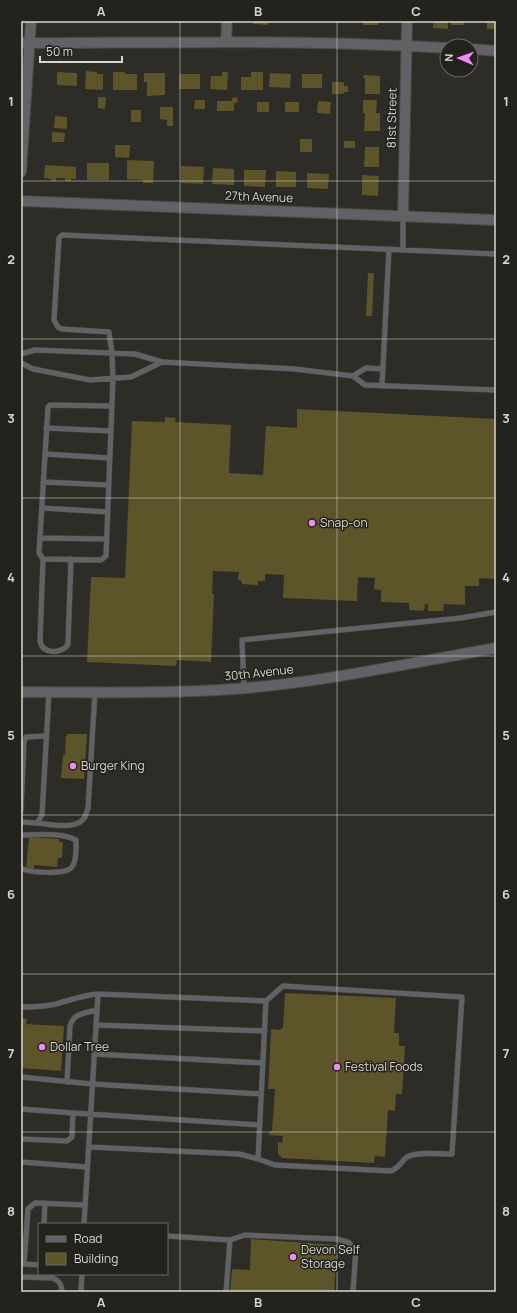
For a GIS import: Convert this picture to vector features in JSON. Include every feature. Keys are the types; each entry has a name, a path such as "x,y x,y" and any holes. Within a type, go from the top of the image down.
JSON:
{"street":[{"path":"21,172 25,43 31,21"},
{"path":"226,42 227,21"},
{"name":"81st Street","path":"403,216 407,21"},
{"path":"25,43 226,42 406,45 439,47"},
{"path":"479,50 496,51"},
{"name":"27th Avenue","path":"21,201 496,220"},
{"name":"30th Avenue","path":"21,692 189,691 244,688 306,682 496,648"}],"lane":[{"path":"403,216 403,250"},
{"path":"43,559 104,559 106,556 107,539 113,378 109,332 62,329 55,324 54,320 60,236 64,234 496,254"},
{"path":"382,386 389,249"},
{"path":"21,354 35,350 135,354 162,362 295,369 353,376 365,386 496,390"},
{"path":"21,364 33,370 90,380 131,377 162,362"},
{"path":"353,376 366,368 383,368"},
{"path":"71,559 68,644 66,647 58,651 47,650 41,646 40,641 43,559 40,553 40,538 48,407 50,405 112,406"},
{"path":"46,428 111,431"},
{"path":"44,454 110,458"},
{"path":"43,482 109,485"},
{"path":"42,508 108,512"},
{"path":"40,538 107,539"},
{"path":"244,688 242,640 461,618 496,612"},
{"path":"38,823 42,815 49,692"},
{"path":"21,822 72,826 80,823 84,818 88,808 95,692"},
{"path":"21,810 24,742 26,737 46,736"},
{"path":"21,835 49,834 71,837 76,840 76,854 73,866 66,872 33,872 21,868"},
{"path":"89,1147 239,1154 275,1165 391,1171 398,1168 406,1157 414,1154 452,1154 462,997 282,986 266,1001 258,1159"},
{"path":"21,1007 54,1004 87,994 266,1001"},
{"path":"84,1223 98,994"},
{"path":"67,1082 70,1026 72,1020 77,1016 97,1010"},
{"path":"96,1025 265,1031"},
{"path":"94,1054 263,1063"},
{"path":"21,1077 92,1084 261,1094"},
{"path":"21,1109 91,1115 260,1124"},
{"path":"21,1139 67,1141 72,1137 73,1113"},
{"path":"21,1162 87,1167"},
{"path":"38,1265 23,1264 28,1209 35,1203 85,1206"},
{"path":"44,1223 45,1203"},
{"path":"168,1236 230,1240 245,1235 348,1242 356,1249 353,1292"},
{"path":"226,1292 230,1240"},
{"path":"81,1292 82,1275"},
{"path":"21,1277 53,1278 58,1280 60,1283 62,1292"}],"building":[{"path":"253,21 269,21 268,25 253,24"},
{"path":"363,21 379,21 378,25 363,25"},
{"path":"433,21 448,21 448,29 433,28"},
{"path":"451,21 464,21 464,25 451,25"},
{"path":"487,21 496,21 496,29 487,29"},
{"path":"86,71 103,74 103,90 85,89"},
{"path":"57,72 77,73 77,86 57,85"},
{"path":"113,72 137,74 137,90 113,90"},
{"path":"222,72 228,72 227,90 210,89 211,76 222,76"},
{"path":"251,72 263,72 263,90 241,90 241,77 251,77"},
{"path":"144,73 165,73 165,95 147,96 147,82 144,82"},
{"path":"270,73 291,74 290,88 269,87"},
{"path":"179,74 200,74 200,89 179,89"},
{"path":"302,74 322,74 322,88 302,88"},
{"path":"364,75 380,76 380,94 365,94"},
{"path":"332,82 344,82 344,86 348,86 348,92 344,92 344,94 332,94"},
{"path":"98,97 106,97 105,109 98,108"},
{"path":"237,97 238,102 234,103 234,111 217,111 217,101 232,101 232,98"},
{"path":"195,100 205,100 205,109 194,109"},
{"path":"363,100 377,100 376,113 380,113 380,131 364,131 365,113 363,113"},
{"path":"318,101 331,102 330,114 317,113"},
{"path":"257,102 269,102 269,112 257,112"},
{"path":"285,102 299,102 299,112 285,112"},
{"path":"160,107 173,107 173,126 167,126 167,120 160,119"},
{"path":"131,110 141,110 141,122 131,122"},
{"path":"55,116 67,117 67,129 54,128"},
{"path":"52,132 65,133 64,142 52,142"},
{"path":"300,139 312,139 312,152 300,152"},
{"path":"344,141 355,141 355,148 344,148"},
{"path":"115,145 130,145 129,158 115,157"},
{"path":"365,147 379,147 379,167 364,167"},
{"path":"127,160 154,161 153,183 143,183 143,180 127,179"},
{"path":"87,163 109,163 109,180 87,180"},
{"path":"45,165 76,167 76,179 65,181 65,178 56,178 56,181 51,181 51,179 44,178"},
{"path":"181,166 204,167 203,184 181,183"},
{"path":"213,168 234,169 234,185 212,184"},
{"path":"244,170 266,170 265,187 244,186"},
{"path":"276,171 296,172 296,187 276,187"},
{"path":"307,173 329,174 328,189 307,188"},
{"path":"362,175 379,176 378,196 362,195"},
{"path":"368,273 374,273 372,316 366,316"},
{"name":"Snap-on","path":"297,409 496,419 496,579 479,578 479,586 465,586 465,605 444,604 443,611 428,611 428,604 425,604 424,611 409,610 409,603 381,602 381,590 374,589 375,578 358,577 357,601 283,598 284,575 265,574 265,581 258,581 258,585 242,584 242,581 238,580 239,572 213,571 212,594 214,594 211,662 177,660 176,666 87,662 91,577 125,578 132,421 165,422 165,417 176,418 175,422 231,425 229,473 263,475 266,426 297,428"},
{"name":"Burger King","path":"67,734 87,734 84,779 61,778"},
{"path":"29,837 59,839 59,842 63,842 62,858 58,858 57,867 34,865 34,869 26,869"},
{"name":"Festival Foods","path":"285,993 396,998 394,1033 399,1033 399,1046 405,1046 402,1094 396,1094 395,1111 388,1110 385,1157 375,1156 374,1163 281,1158 281,1156 278,1155 278,1142 282,1143 283,1136 269,1135 270,1131 272,1131 275,1089 268,1089 271,1029 279,1030 283,1028"},
{"name":"Dollar Tree","path":"21,1018 27,1019 26,1024 64,1026 61,1071 21,1068"},
{"name":"Devon Self Storage","path":"251,1239 337,1245 334,1292 230,1292 232,1269 250,1270"}],"place":[{"name":"Snap-on","path":"312,523"},
{"name":"Burger King","path":"73,766"},
{"name":"Dollar Tree","path":"42,1047"},
{"name":"Festival Foods","path":"337,1067"},
{"name":"Devon Self Storage","path":"293,1257"}]}
